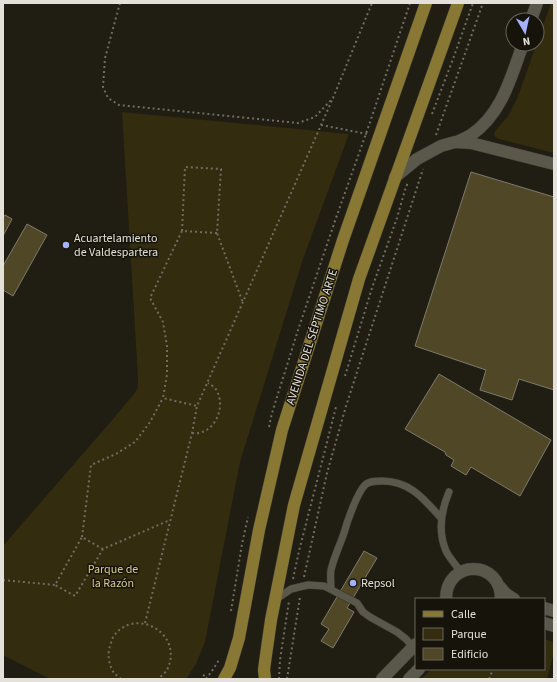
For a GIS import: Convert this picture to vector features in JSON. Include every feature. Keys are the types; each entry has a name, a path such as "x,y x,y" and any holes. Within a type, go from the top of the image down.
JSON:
{"main road":[{"name":"AVENIDA DEL SÉPTIMO ARTE","path":"224,679 230,668 239,638 259,530 282,430 343,240 426,3"},
{"path":"265,679 265,662 275,600 296,498 359,279 458,3"}],"street":[{"path":"395,177 418,159 441,146 470,136 479,129 492,114 506,92 520,52"},
{"path":"456,142 554,164"},
{"path":"446,598 449,583 456,575 472,569 484,571 494,578 500,593 506,594 512,598"},
{"path":"382,679 415,646"},
{"path":"409,679 418,670"}],"lane":[{"path":"331,588 331,570 350,515 361,490 365,485 377,480 400,484 412,489 441,518"},
{"path":"449,492 441,518 442,532 447,552 461,572"},
{"path":"275,600 290,590 302,586 318,585 331,588 357,603 363,612 397,632 415,646"}],"path":[{"path":"120,3 105,58 103,87 108,98 119,105 298,123 315,116 333,98"},
{"path":"145,623 192,433 197,406 321,126 372,3"},
{"path":"430,119 472,3"},
{"path":"287,679 302,586 327,473 346,406 429,153 483,3"},
{"path":"321,126 379,136"},
{"path":"55,584 82,537 91,465 116,454 135,442 150,422 163,398 167,374 168,346 163,322 150,298 182,231 185,166 221,169 217,233 243,303"},
{"path":"343,382 372,288 398,218 405,190 411,178"},
{"path":"182,231 217,233"},
{"path":"192,433 197,434 207,430 212,426 218,415 219,397 217,391 208,383"},
{"path":"163,398 197,406"},
{"path":"279,679 280,660 290,590 336,405"},
{"path":"3,580 55,584 75,596 103,549 170,520"},
{"path":"82,537 103,549"},
{"path":"121,679 114,673 109,662 108,649 113,638 121,629 132,624 145,623 161,632 165,636 170,647 171,659 166,671 159,679"}],"green space":[{"path":"551,3 554,3 554,153 499,139 495,137 494,134 508,116 517,99 534,52 545,52 545,20"},
{"name":"Parque de la Razón","path":"122,112 349,134 303,259 240,462 205,642 196,664 186,679 50,679 3,655 3,546 113,419 138,387"},
{"path":"545,639 554,642 554,653 547,679 421,679 431,670 545,670"}],"building":[{"path":"471,172 554,197 554,390 519,379 512,400 480,390 486,370 415,346"},
{"path":"5,215 12,219 3,236 3,218"},
{"path":"27,224 47,235 13,296 3,290 3,266"},
{"path":"439,374 551,440 520,496 471,467 466,475 451,466 454,460 446,455 445,452 405,429"},
{"name":"Repsol","path":"364,551 377,558 347,608 354,612 333,648 321,641 329,629 321,624"}],"place":[{"name":"Acuartelamiento de Valdespartera","path":"66,245"},
{"name":"Repsol","path":"353,583"}]}
